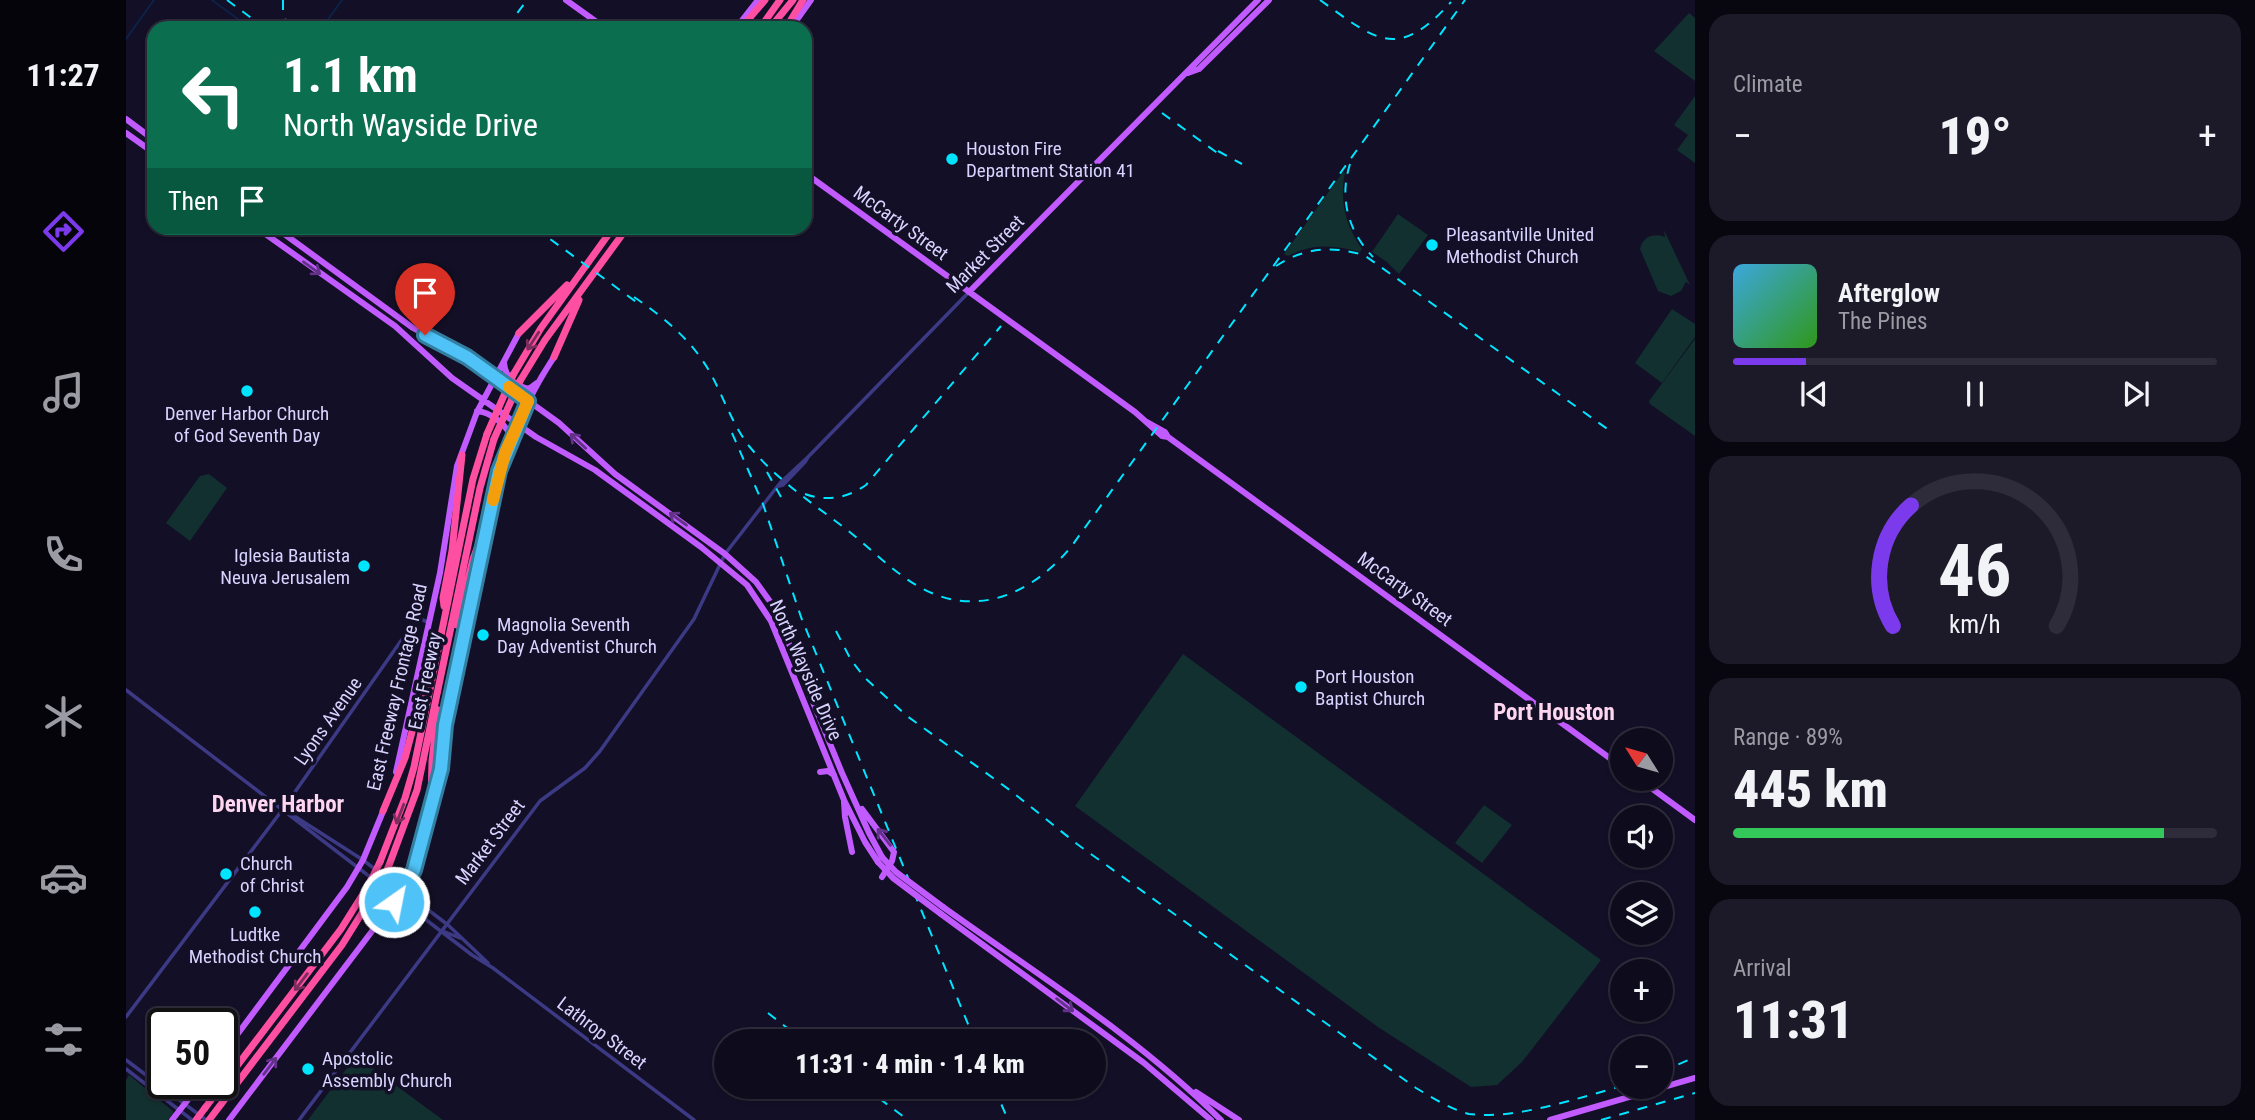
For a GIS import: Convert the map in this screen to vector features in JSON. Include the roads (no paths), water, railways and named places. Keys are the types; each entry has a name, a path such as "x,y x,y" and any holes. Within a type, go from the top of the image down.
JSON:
{"highway":[{"path":"745,21 765,0"},
{"path":"765,21 780,0"},
{"path":"776,21 793,0"},
{"path":"792,21 803,0"},
{"name":"East Freeway","path":"194,1120 341,929 380,862 408,788 474,479 487,434 513,376 541,328 608,235"},
{"name":"East Freeway","path":"209,1118 342,945 388,868 414,801 480,488 494,439 534,356 622,235"},
{"path":"602,262 628,235"},
{"path":"519,333 561,292 597,250"},
{"path":"554,357 581,292"},
{"path":"445,612 443,598 452,551 462,454"},
{"path":"450,638 458,623 473,559 488,520"},
{"path":"383,811 405,758 429,668 437,652"},
{"path":"431,804 437,702"}],"main road":[{"path":"566,0 595,21"},
{"path":"743,21 758,0"},
{"path":"794,21 811,0"},
{"name":"Market Street","path":"970,292 1258,0"},
{"name":"Market Street","path":"1186,75 1199,69 1269,0"},
{"path":"126,119 147,135"},
{"path":"126,133 147,148"},
{"name":"McCarty Street","path":"812,178 1147,422 1166,432 1168,437 1610,758"},
{"name":"North Wayside Drive","path":"267,235 395,326 452,378 517,425 595,470 720,562 747,586 771,621 844,800 865,842 880,859 1144,1063 1209,1120"},
{"name":"North Wayside Drive","path":"285,235 413,328 487,371 540,409 615,474 725,554 756,582 774,607 880,859"},
{"name":"East Freeway Frontage Road","path":"238,1034 334,908 363,860 383,811 401,755 430,622 454,480 477,412 519,333"},
{"path":"229,1120 397,898 414,870 441,769 445,725 499,471 528,401 554,357"},
{"path":"487,371 494,370 503,361"},
{"path":"503,361 506,374 524,388 529,389 538,383"},
{"path":"538,383 535,399 540,409"},
{"path":"471,391 477,401 477,412 488,413 507,428 512,438"},
{"path":"512,438 522,432 536,437"},
{"path":"820,772 828,771 834,775"},
{"path":"1655,791 1695,820"},
{"path":"844,800 852,852"},
{"path":"855,801 894,852 882,877"},
{"name":"North Wayside Drive","path":"992,947 1128,1039 1180,1081 1221,1120"},
{"path":"1550,1120 1695,1078"},
{"path":"1180,1081 1238,1120"},
{"path":"172,1120 187,1099"}],"street":[{"name":"Market Street","path":"299,1120 541,801 585,768 600,751 694,619 725,554 779,486 806,462 970,292"},
{"name":"Lyons Avenue","path":"126,1017 283,809 417,618 430,622"},
{"name":"Lathrop Street","path":"126,690 397,898 694,1120"},
{"name":"Lathrop Street","path":"283,809 363,860 448,925 492,968"},
{"path":"443,932 467,942"},
{"path":"126,1060 147,1076 141,1082"},
{"path":"126,1069 194,1120"},
{"path":"179,1099 209,1118"}],"waterway":[{"path":"126,39 154,0"},
{"path":"212,0 240,21"},
{"path":"327,21 342,0"}],"railway":[{"path":"227,0 256,21"},
{"path":"283,0 286,21"},
{"path":"511,21 527,0"},
{"path":"1320,0 1356,26 1386,38 1401,38 1416,33 1451,2"},
{"path":"634,297 668,322 697,352 743,438 771,469 795,490 916,585 959,601 1000,597 1038,578 1071,547 1465,0"},
{"path":"1162,113 1223,157"},
{"path":"1218,151 1242,164"},
{"path":"1350,164 1345,189 1348,214 1357,236 1373,257"},
{"path":"545,235 639,304"},
{"path":"1276,266 1297,255 1319,250 1341,250 1364,255 1613,433"},
{"path":"805,494 821,498 837,497 866,485 1001,326"},
{"path":"732,433 763,504 801,617 970,1029"},
{"path":"767,472 781,497"},
{"path":"836,631 851,660 865,678 907,716 1011,791 1077,844 1429,1096 1462,1112 1487,1115 1546,1107 1610,1089"},
{"path":"768,1013 789,1029"},
{"path":"1673,1067 1695,1057"},
{"path":"1601,1120 1695,1093"},
{"path":"880,1099 908,1120"},
{"path":"999,1099 1008,1120"}],"place":[{"name":"Houston Fire Department Station 41","path":"952,159"},
{"name":"Pleasantville United Methodist Church","path":"1432,245"},
{"name":"Denver Harbor Church of God Seventh Day","path":"247,391"},
{"name":"Iglesia Bautista Neuva Jerusalem","path":"364,566"},
{"name":"Magnolia Seventh Day Adventist Church","path":"483,635"},
{"name":"Port Houston Baptist Church","path":"1301,687"},
{"name":"Church of Christ","path":"226,874"},
{"name":"Ludtke Methodist Church","path":"255,912"},
{"name":"Apostolic Assembly Church","path":"308,1069"}],"district":[{"name":"Port Houston","path":"1554,712"},
{"name":"Denver Harbor","path":"278,804"}]}
